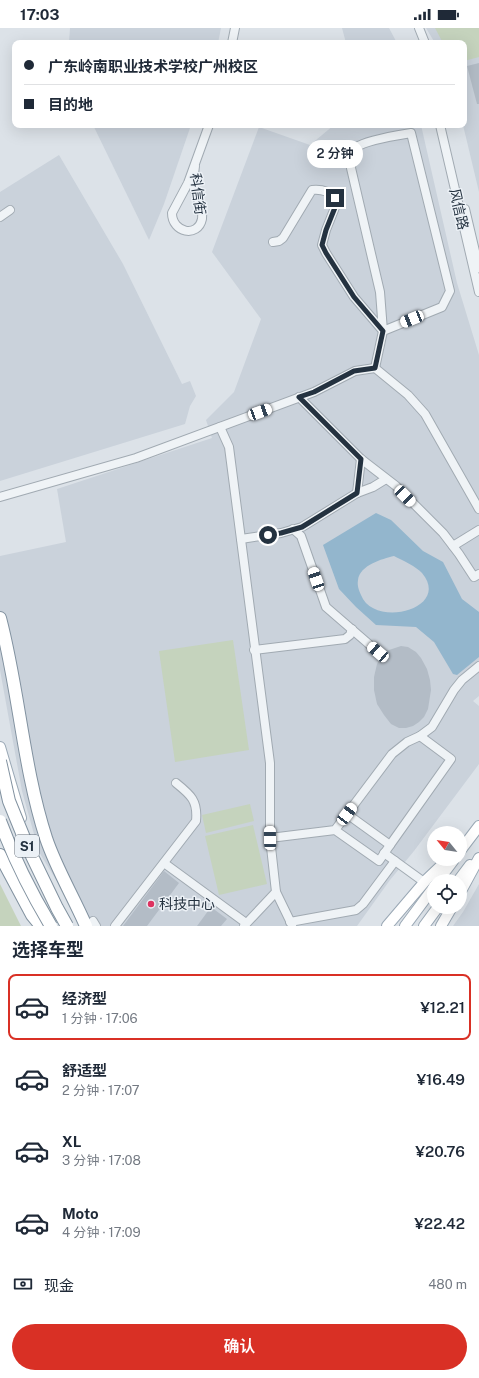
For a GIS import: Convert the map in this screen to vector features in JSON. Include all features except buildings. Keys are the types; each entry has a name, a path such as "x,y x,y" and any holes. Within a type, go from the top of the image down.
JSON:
{"highway":[{"path":"0,618 34,792 46,838 57,866 76,903 91,924"},
{"name":"S1","path":"0,761 10,801 29,850 67,926"},
{"name":"S1","path":"0,821 32,895 51,926"},
{"path":"0,855 32,915 42,926"}],"main road":[{"path":"0,747 32,848 74,926"},
{"path":"467,842 479,826"},
{"path":"0,835 23,889 42,926"},
{"path":"467,841 471,837"},
{"path":"463,874 479,852"},
{"path":"467,880 479,858"},
{"path":"387,926 424,882 441,866"},
{"path":"405,926 427,896"},
{"path":"424,926 433,914"},
{"path":"441,926 448,914"}],"street":[{"path":"232,40 234,28"},
{"path":"414,28 419,40"},
{"path":"419,28 424,40"},
{"name":"科信街","path":"195,166 194,187 202,216 199,226 195,229 186,231 178,228 174,224 172,213 188,183 208,128"},
{"name":"风信路","path":"441,128 479,292"},
{"name":"风信路","path":"447,128 479,268"},
{"path":"375,368 383,331 380,292 351,168 352,156 356,147 364,143 410,133 450,291 442,307 383,331"},
{"path":"273,242 279,241 283,238 312,190 319,189 330,192 335,198 336,205 322,245 354,297 383,331"},
{"path":"0,216 10,210"},
{"path":"0,497 136,458 314,392 354,371 375,368 408,395 425,414 479,508"},
{"path":"299,397 361,459 386,479 443,533 474,577 479,574"},
{"path":"220,427 229,447 254,650 270,763 270,838 276,892 291,924 356,910 363,904 395,861"},
{"path":"357,493 361,459"},
{"path":"241,538 281,533 302,527 357,493 373,487 386,479"},
{"path":"293,529 301,536 326,607 378,652"},
{"path":"453,546 479,530"},
{"path":"254,650 345,639 350,634 352,629"},
{"path":"335,830 392,754 407,742 420,736 432,727 454,690 462,680 479,666"},
{"path":"270,838 335,830 378,861 452,759 420,736"},
{"path":"115,926 196,821 197,810 194,800 187,792 176,784"},
{"path":"0,818 20,813"},
{"path":"0,824 20,813"},
{"path":"347,814 390,845"},
{"path":"384,853 424,882"},
{"path":"164,863 245,925 276,892"}],"shaded area":[{"path":"70,28 221,28 219,40 69,40"},
{"path":"342,28 389,28 395,40 345,40"},
{"path":"426,28 479,28 479,192 464,128 467,128 467,40 433,40"},
{"path":"94,128 190,128 164,204 149,240"},
{"path":"259,128 310,145 330,128 422,128 457,283 479,355 479,696 473,701 479,706 479,764 433,826 427,826 427,834 390,880 357,926 84,926 39,852 22,791 0,670 0,556 66,542 57,489 212,438 206,420 234,392 261,319 212,252"},
{"path":"59,155 123,264 182,384 190,381 196,396 190,406 185,424 0,481 0,192"},
{"path":"479,884 479,926 453,926 462,914 467,914 467,905"}],"green space":[{"path":"435,28 479,28 479,57 467,60 467,40 441,40"},
{"path":"233,640 249,750 175,762 159,651"},
{"path":"250,804 254,821 206,833 202,815"},
{"path":"253,825 267,884 219,895 205,836"},
{"path":"0,884 21,926 0,926"}],"water":[{"path":"376,513 391,520 423,551 443,562 462,599 479,612 479,657 457,675 453,674 434,642 416,627 376,625 339,589 323,545","holes":["394,556 413,566 422,573 429,586 427,596 419,605 408,610 394,612 380,611 369,605 361,595 358,588 358,580 363,570 367,567"]}],"place":[{"name":"科技中心","path":"151,904"}],"route":[{"path":"268,535 302,527 357,493 361,459 299,397 314,392 354,371 375,368 383,331 354,297 322,245 336,205 335,198"}]}
